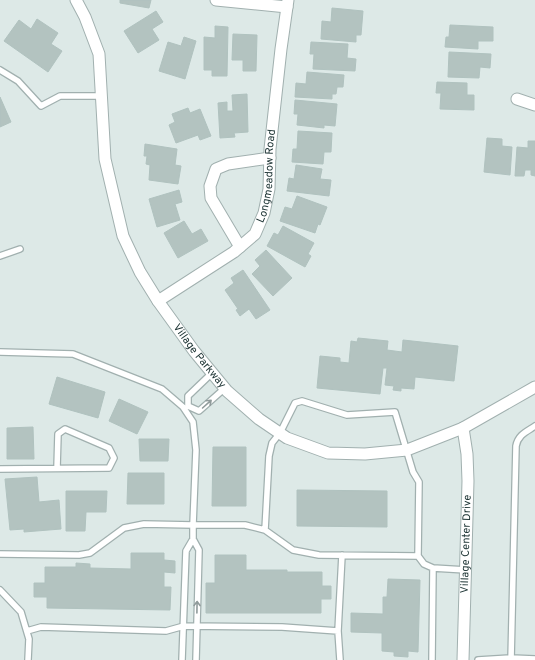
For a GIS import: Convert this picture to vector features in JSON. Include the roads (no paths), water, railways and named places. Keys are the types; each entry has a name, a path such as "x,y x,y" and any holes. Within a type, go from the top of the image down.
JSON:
{"street":[{"name":"Village Parkway","path":"76,0 85,17 99,54 105,159 123,236 140,272 158,302 194,351 225,388 259,419 287,438 328,454 365,454 407,450 463,428 534,389"},
{"path":"216,0 288,4"},
{"name":"Longmeadow Road","path":"158,302 234,252 255,234 264,213 269,190 270,158 281,48 288,4"},
{"path":"517,99 535,105"},
{"path":"240,246 211,198 210,186 216,169 228,164 270,158"},
{"name":"Village Center Drive","path":"463,428 467,454 468,481 463,660"}],"lane":[{"path":"0,70 18,81 41,106 60,96 102,96"},
{"path":"0,256 20,248"},
{"path":"0,352 72,354 162,390 186,408 199,412 225,388"},
{"path":"196,660 199,550 193,539 193,525 196,450 193,422 186,408 188,396 212,373"},
{"path":"265,530 268,456 272,443 280,433 294,403 302,401 347,415 395,412 413,472 419,482 418,556 424,564 433,568 466,570"},
{"path":"511,659 516,446 522,434 535,426"},
{"path":"0,469 109,468 114,458 109,448 65,429 58,434 57,468"},
{"path":"0,554 80,555 90,553 124,528 144,524 245,525 265,530 293,550 320,555 418,556"},
{"path":"182,660 186,551 193,539"},
{"path":"340,660 338,631 342,555"},
{"path":"432,660 433,568"},
{"path":"1,593 21,612 29,639 28,660"},
{"path":"27,631 41,627 166,631 184,626 197,626 282,627 338,631"},
{"path":"478,660 535,659"}]}
